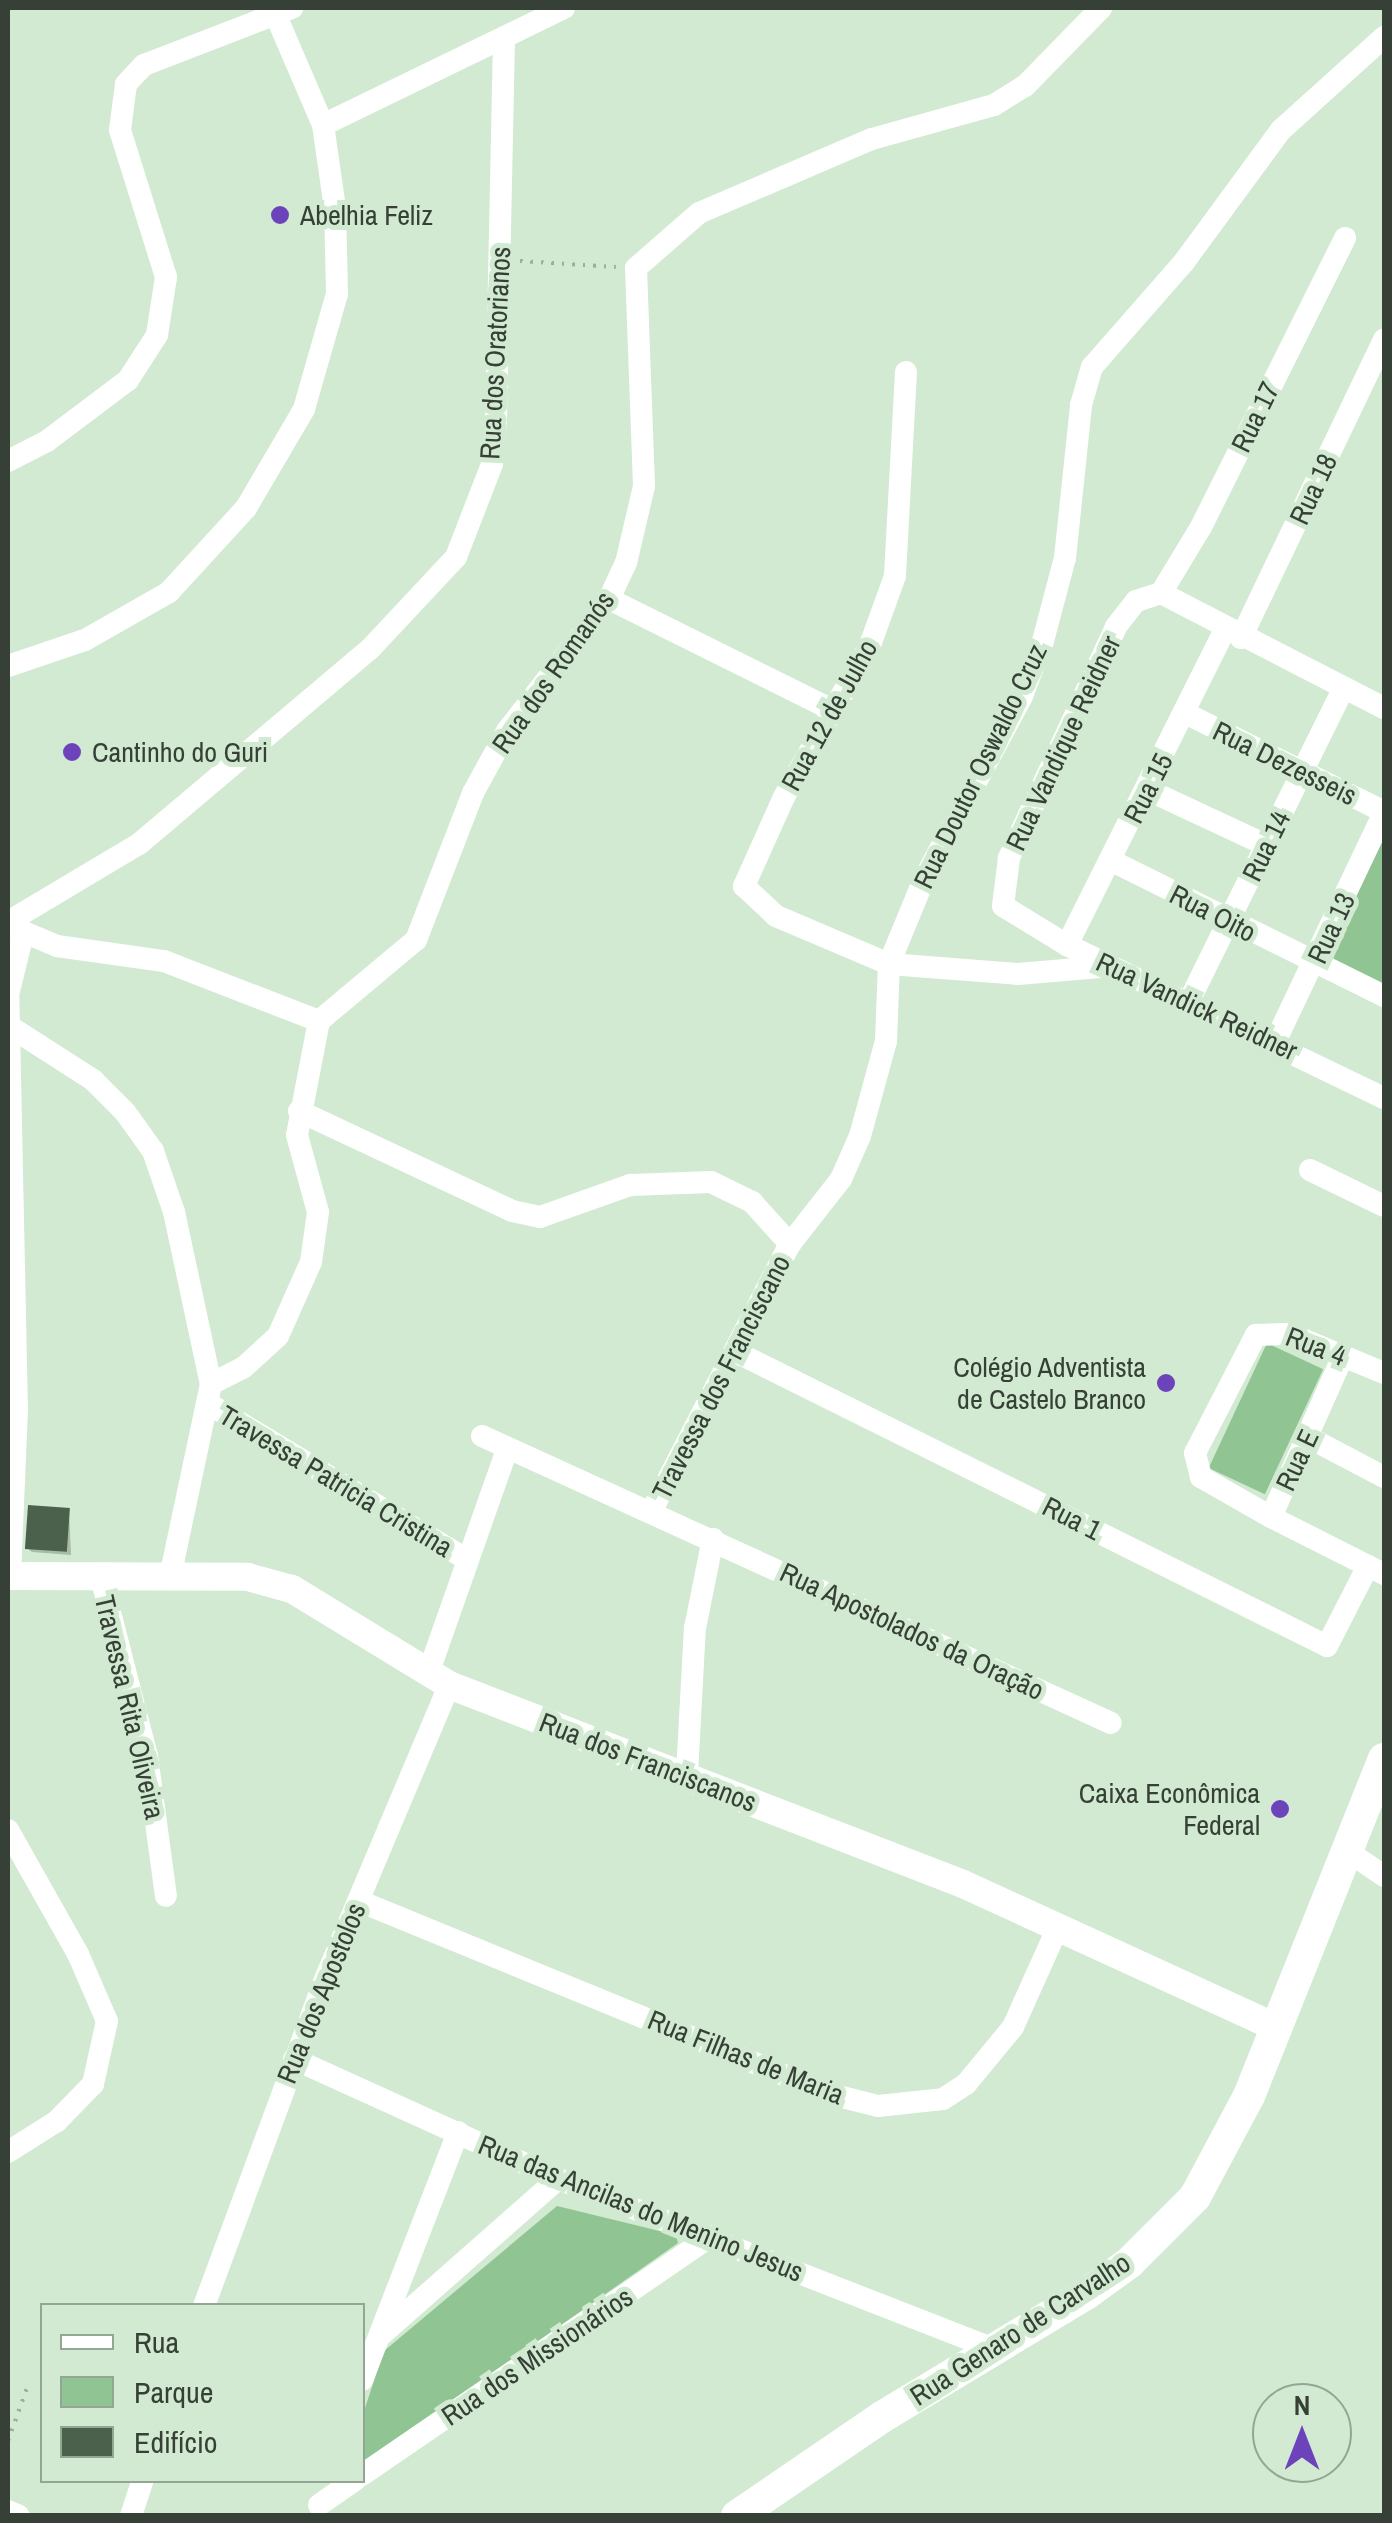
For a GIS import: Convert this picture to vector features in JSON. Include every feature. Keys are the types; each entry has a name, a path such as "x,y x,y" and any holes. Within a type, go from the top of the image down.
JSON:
{"main road":[{"name":"Rua Genaro de Carvalho","path":"737,2516 991,2348 1129,2263 1195,2196 1278,2028 1384,1760"}],"street":[{"path":"324,125 504,41 564,8"},
{"path":"636,268 700,213 872,140 994,105 1025,86 1101,8"},
{"path":"8,461 47,441 128,380 150,355 157,334 166,277 120,130 126,84 144,65 284,12 324,125 337,294 318,374 286,450 206,558 169,592 85,640 8,666"},
{"name":"Rua Doutor Oswaldo Cruz","path":"889,964 924,879 1022,696 1043,641 1065,558 1080,405 1100,352 1184,262 1281,130 1384,38"},
{"name":"Rua dos Oratorianos","path":"13,926 138,844 370,650 435,586 468,535 492,464 501,260 504,41"},
{"name":"Rua 17","path":"1161,593 1201,527 1345,238"},
{"name":"Rua dos Romanós","path":"319,1021 416,940 454,832 498,746 610,598 626,563 644,486 636,268"},
{"name":"Rua 18","path":"1233,634 1384,340"},
{"name":"Rua 12 de Julho","path":"889,964 776,916 744,886 784,798 870,645 894,576 906,372"},
{"path":"1161,593 1233,634 1384,708"},
{"name":"Rua Vandique Reidner","path":"1010,914 1002,894 1010,858 1116,627 1136,601 1161,593"},
{"path":"610,598 836,711"},
{"name":"Rua 15","path":"1068,945 1185,713 1233,634"},
{"name":"Rua 14","path":"1188,1003 1343,689"},
{"name":"Rua Dezesseis","path":"1185,713 1384,812"},
{"path":"1148,790 1266,845"},
{"name":"Rua 13","path":"1274,1042 1384,812"},
{"name":"Rua Oito","path":"1112,860 1228,922 1384,996"},
{"name":"Rua Vandick Reidner","path":"1010,914 1384,1098"},
{"path":"9,1576 17,1411 9,1026 13,926 56,946 164,961 319,1021 297,1134 318,1212 312,1262 278,1336 210,1394"},
{"path":"889,964 1000,974 1112,966"},
{"name":"Travessa dos Franciscano","path":"652,1510 790,1244 840,1179 860,1136 886,1041 889,964"},
{"path":"9,1026 107,1092 153,1151 174,1212 210,1394 170,1576"},
{"path":"299,1111 512,1212 540,1217 630,1186 711,1182 752,1202 790,1244"},
{"path":"1310,1170 1384,1206"},
{"name":"Rua 4","path":"1249,1342 1275,1330 1384,1374"},
{"name":"Rua E","path":"1249,1342 1194,1460 1201,1477 1271,1517 1344,1356"},
{"name":"Rua 1","path":"736,1352 1328,1646 1376,1570"},
{"name":"Travessa Patricia Cristina","path":"210,1394 464,1558"},
{"name":"Rua Apostolados da Oração","path":"482,1436 506,1450 652,1510 1111,1723"},
{"path":"1308,1437 1384,1477"},
{"name":"Rua dos Apostolos","path":"205,2303 439,1678 464,1558 506,1450"},
{"path":"1271,1517 1376,1570"},
{"path":"688,1774 695,1628 713,1539"},
{"name":"Rua dos Franciscanos","path":"9,1576 248,1577 292,1589 439,1678 688,1774 1058,1927 1278,2028"},
{"name":"Travessa Rita Oliveira","path":"101,1577 147,1756 166,1896"},
{"path":"8,1830 78,1954 106,2021 94,2084 56,2121 8,2152"},
{"path":"1346,1850 1384,1876"},
{"name":"Rua Filhas de Maria","path":"358,1901 830,2094 878,2106 943,2099 966,2084 1013,2027 1058,1927"},
{"name":"Rua das Ancilas do Menino Jesus","path":"294,2060 558,2179 991,2348"},
{"path":"365,2372 458,2132"},
{"path":"378,2337 558,2179"},
{"name":"Rua dos Missionários","path":"365,2473 711,2236"},
{"path":"131,2516 142,2483"},
{"path":"318,2510 327,2483"},
{"path":"318,2510 351,2483"},
{"path":"8,2511 20,2516"}],"path":[{"path":"501,260 636,268"},
{"path":"8,2441 28,2385"}],"green space":[{"path":"1384,834 1384,987 1326,960"},
{"path":"1267,1343 1323,1369 1265,1494 1209,1468"},
{"path":"557,2206 676,2235 678,2243 365,2463 365,2408 384,2351"}],"building":[{"path":"28,1505 70,1508 67,1552 25,1549"}],"place":[{"name":"Abelhia Feliz","path":"280,215"},
{"name":"Cantinho do Guri","path":"72,752"},
{"name":"Colégio Adventista de Castelo Branco","path":"1166,1383"},
{"name":"Caixa Econômica Federal","path":"1280,1809"}]}
